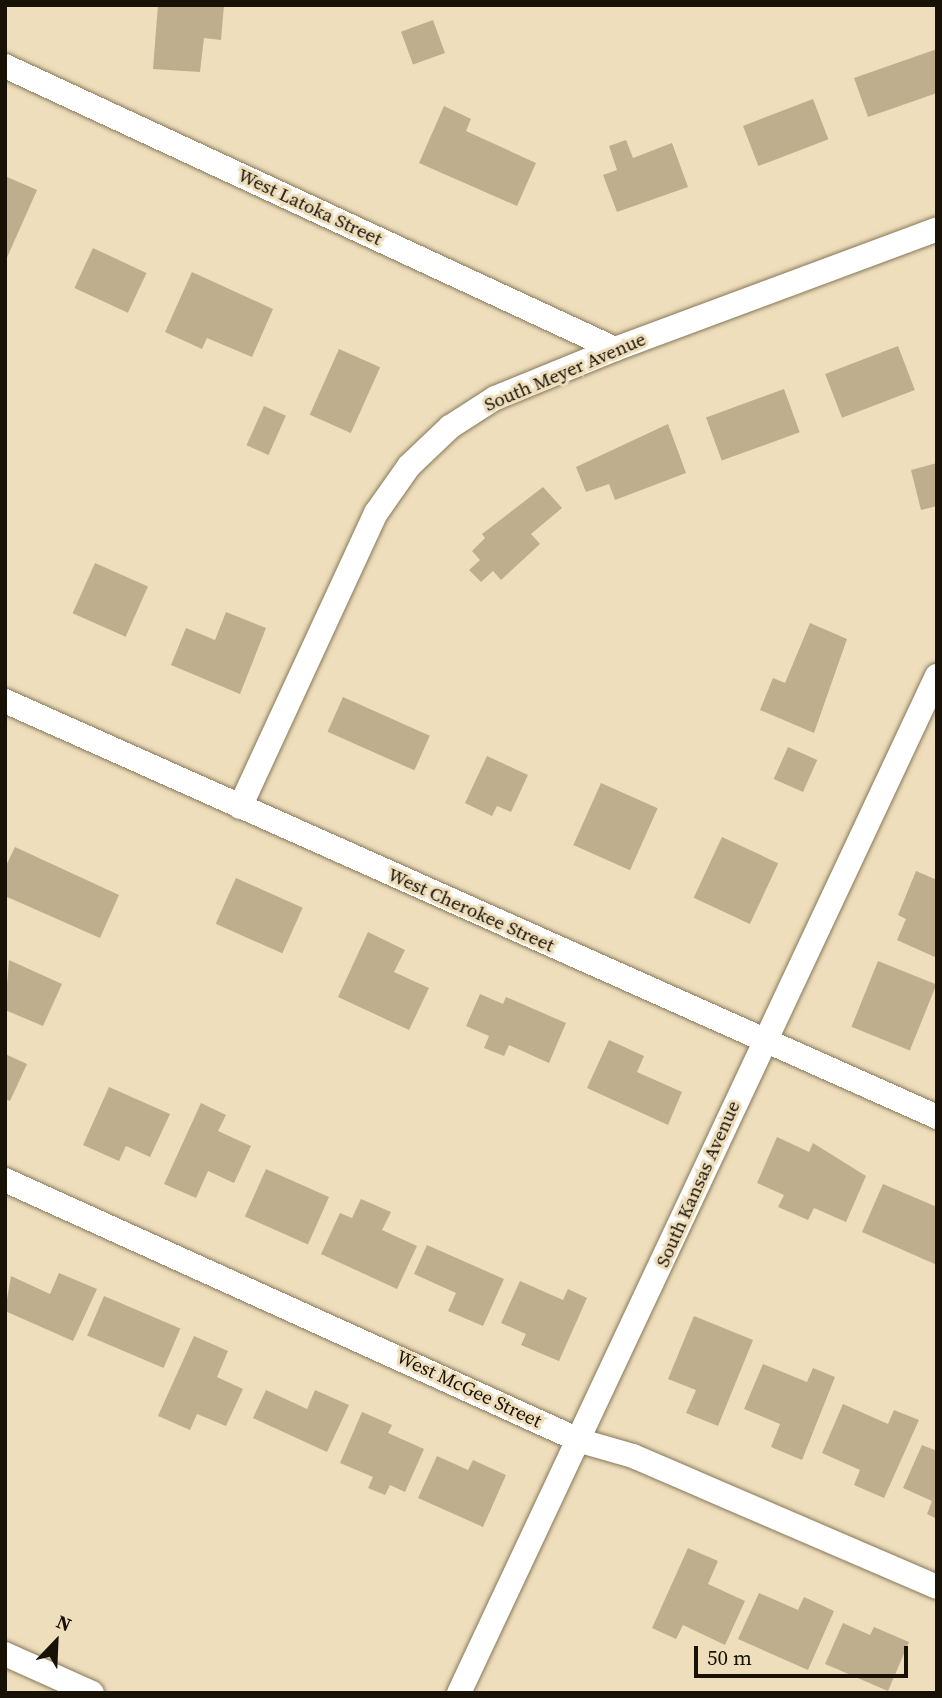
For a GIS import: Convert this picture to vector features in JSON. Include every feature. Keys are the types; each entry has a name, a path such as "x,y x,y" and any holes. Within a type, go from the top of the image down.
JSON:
{"street":[{"name":"West Latoka Street","path":"5,66 615,349"},
{"name":"South Meyer Avenue","path":"240,807 362,539 409,466 450,427 495,398 615,349 937,229"},
{"name":"South Kansas Avenue","path":"459,1693 581,1441 937,676"},
{"name":"West Cherokee Street","path":"5,701 937,1117"},
{"name":"West McGee Street","path":"5,1180 581,1441 633,1456 937,1587"},
{"path":"5,1654 92,1693"}],"building":[{"path":"158,5 224,5 221,40 204,38 200,72 153,69"},
{"path":"433,20 445,53 413,65 401,32"},
{"path":"937,49 937,93 868,117 854,78"},
{"path":"813,99 828,139 758,166 743,126"},
{"path":"444,106 471,119 466,131 536,163 517,206 419,163"},
{"path":"626,140 633,158 672,143 688,187 617,212 603,175 617,170 609,146"},
{"path":"5,176 37,190 5,262"},
{"path":"93,248 146,273 128,313 74,288"},
{"path":"192,272 273,309 252,357 207,338 202,349 165,332"},
{"path":"898,346 915,390 842,418 825,374"},
{"path":"339,349 380,367 351,433 310,415"},
{"path":"784,389 800,432 722,461 706,417"},
{"path":"264,406 286,416 268,455 247,445"},
{"path":"668,424 686,473 615,500 609,484 586,492 576,467"},
{"path":"937,463 937,506 921,510 911,470"},
{"path":"543,487 562,508 531,534 540,544 501,580 493,571 481,582 469,570 480,560 472,551 485,538 482,534"},
{"path":"95,563 148,587 126,637 73,613"},
{"path":"226,612 266,628 240,694 171,665 186,628 215,640"},
{"path":"810,623 847,639 814,733 760,710 773,678 785,683"},
{"path":"343,697 430,736 414,770 328,732"},
{"path":"788,747 817,760 803,792 774,779"},
{"path":"487,756 528,775 511,812 497,806 492,816 465,803"},
{"path":"601,783 658,808 630,870 573,845"},
{"path":"722,837 778,863 750,924 694,898"},
{"path":"15,847 119,895 100,938 5,896 5,868"},
{"path":"916,871 937,880 937,958 897,940 906,919 898,915"},
{"path":"236,878 303,908 282,953 216,924"},
{"path":"368,932 405,950 394,972 429,988 409,1030 338,997"},
{"path":"9,960 62,984 43,1026 5,1010"},
{"path":"878,961 936,985 910,1050 851,1027"},
{"path":"480,994 503,1004 506,997 566,1023 549,1063 509,1045 504,1056 484,1048 489,1036 466,1026"},
{"path":"609,1040 644,1056 637,1072 682,1092 668,1125 587,1088"},
{"path":"5,1054 27,1064 10,1101 5,1099"},
{"path":"109,1087 170,1114 150,1157 126,1146 119,1161 83,1145"},
{"path":"201,1103 226,1115 218,1131 251,1146 234,1183 208,1171 196,1198 164,1184"},
{"path":"777,1137 809,1152 813,1143 866,1176 846,1222 814,1208 808,1220 778,1207 784,1195 757,1183"},
{"path":"266,1169 329,1197 308,1245 245,1217"},
{"path":"883,1184 937,1207 937,1265 862,1232"},
{"path":"361,1199 391,1212 382,1230 417,1246 397,1289 321,1254 340,1213 352,1218"},
{"path":"427,1245 504,1279 483,1326 448,1311 456,1293 414,1274"},
{"path":"59,1273 97,1289 73,1341 5,1311 11,1276 50,1294"},
{"path":"520,1281 563,1300 568,1289 587,1298 559,1361 521,1345 526,1334 501,1323"},
{"path":"104,1296 180,1328 164,1368 87,1336"},
{"path":"694,1316 753,1340 718,1426 686,1413 696,1390 668,1379"},
{"path":"194,1336 228,1351 217,1377 243,1389 226,1426 197,1414 190,1430 158,1416"},
{"path":"763,1364 807,1382 813,1368 835,1377 802,1460 771,1447 780,1424 744,1409"},
{"path":"266,1390 307,1409 315,1390 349,1405 327,1452 253,1418"},
{"path":"843,1404 888,1424 894,1410 919,1420 884,1498 854,1485 860,1470 822,1453"},
{"path":"362,1412 392,1425 388,1433 424,1449 405,1492 390,1485 385,1495 368,1488 373,1477 340,1463"},
{"path":"922,1445 937,1451 937,1519 927,1514 932,1501 903,1488"},
{"path":"437,1456 468,1470 473,1460 506,1475 483,1527 418,1498"},
{"path":"688,1548 718,1561 708,1584 745,1601 725,1645 683,1625 676,1639 652,1628"},
{"path":"759,1593 798,1610 804,1597 834,1611 808,1670 738,1639"},
{"path":"843,1623 870,1635 874,1627 909,1642 888,1691 825,1664"}]}
